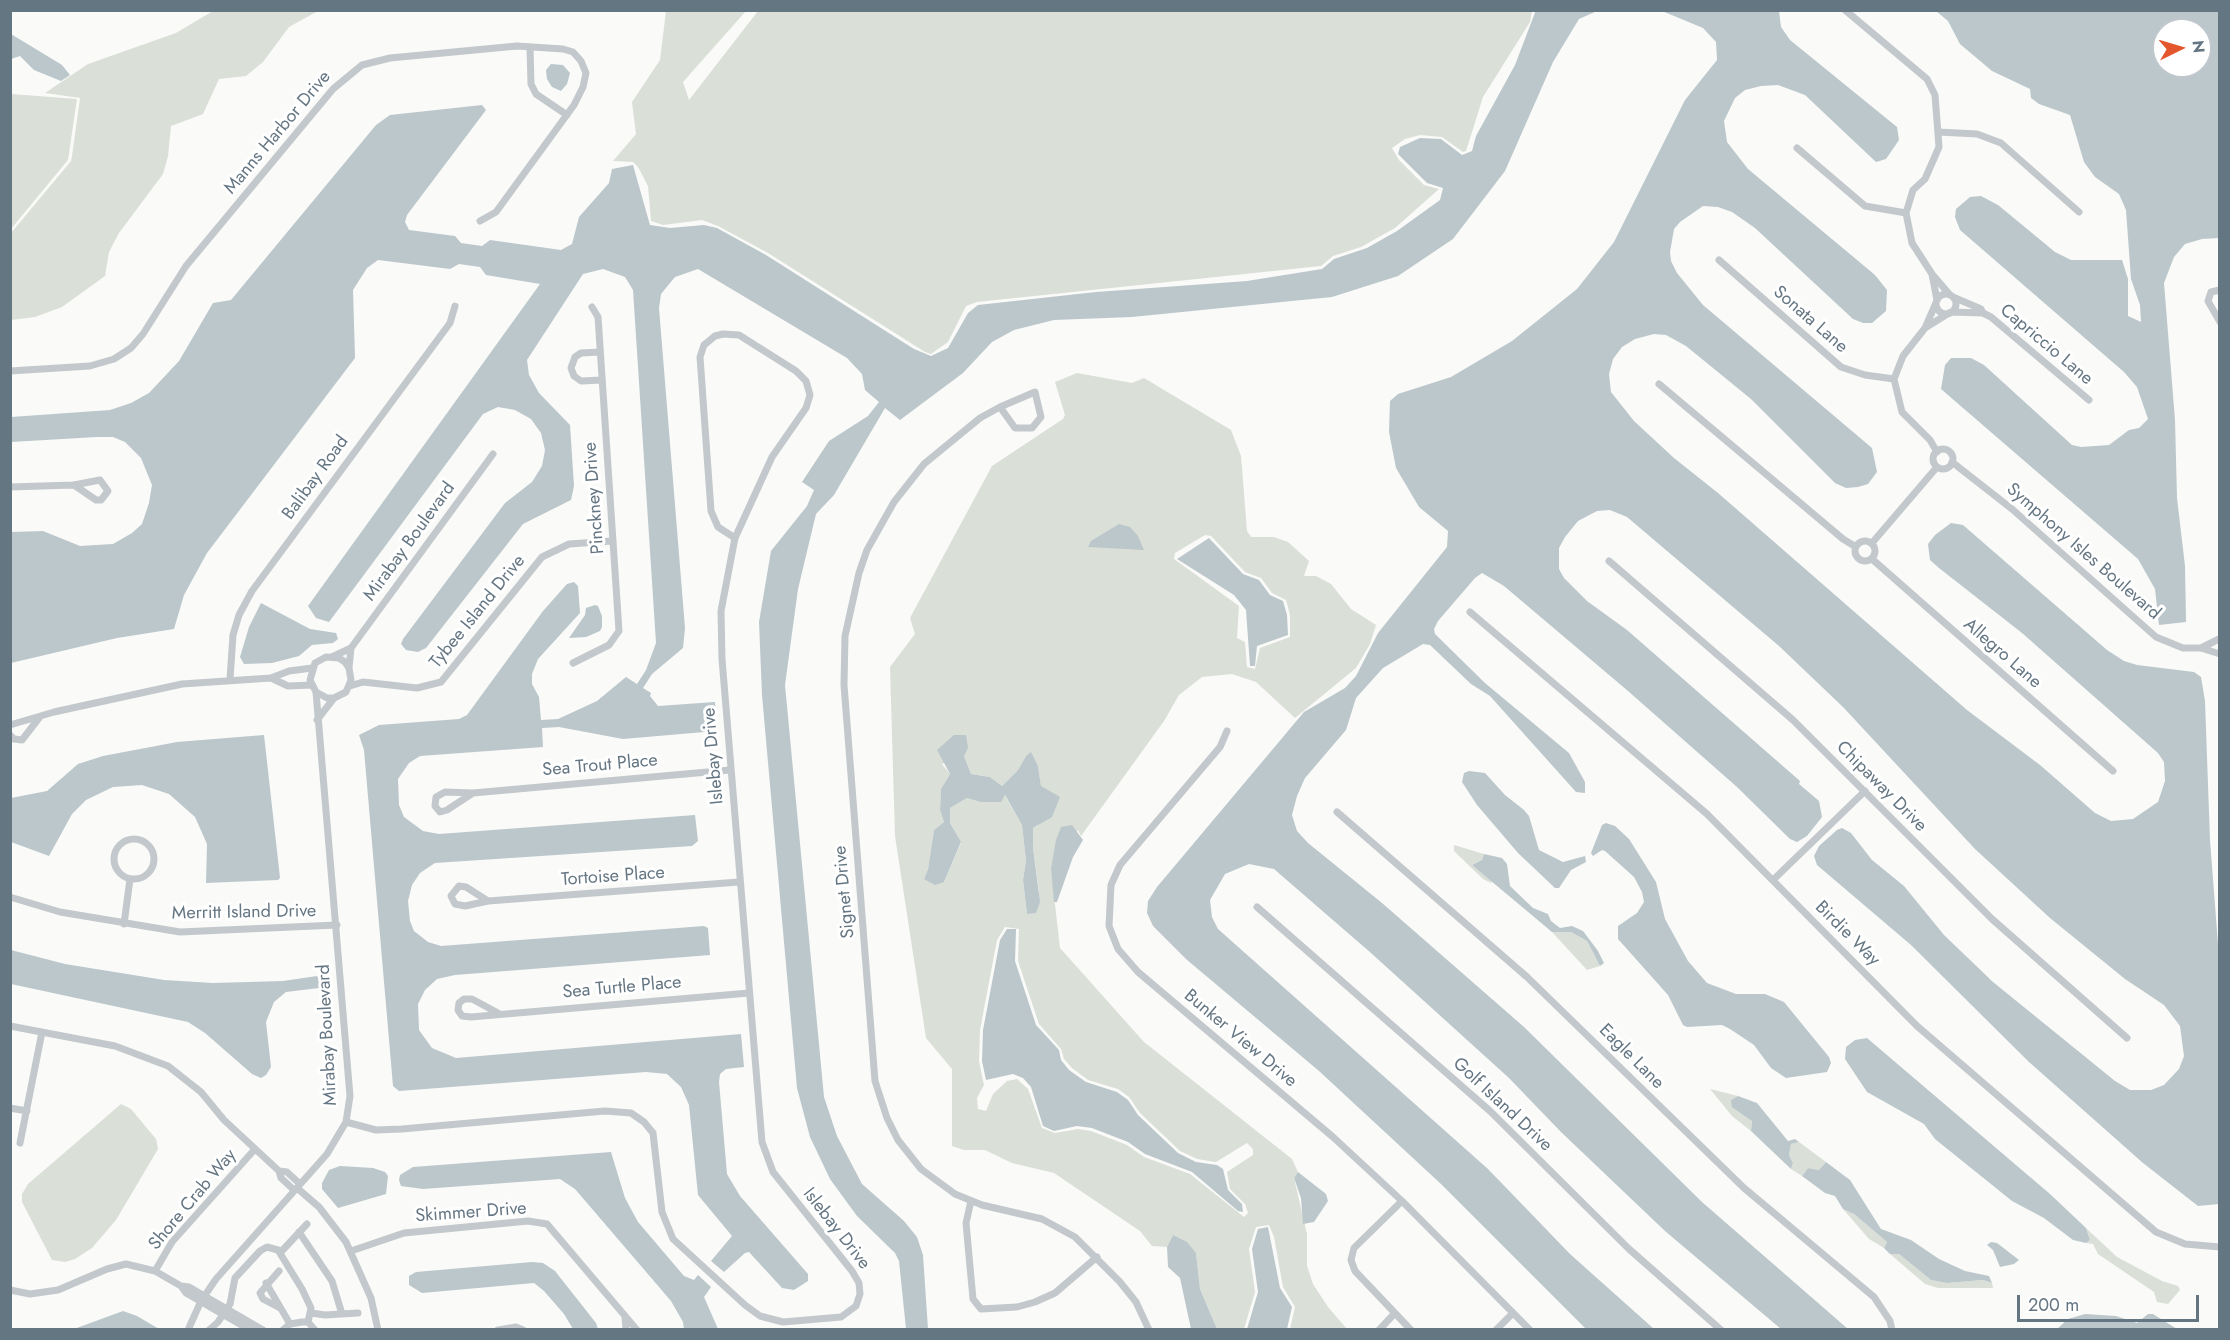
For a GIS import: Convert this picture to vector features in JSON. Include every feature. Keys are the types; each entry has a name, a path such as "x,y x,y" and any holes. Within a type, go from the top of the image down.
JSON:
{"street":[{"path":"1845,10 1927,79 1935,95 1939,147 1925,179 1913,190 1906,213 1912,243 1932,274 1951,296 1955,306 1950,312 1925,328"},
{"path":"530,47 531,84 536,94 567,115"},
{"name":"Manns Harbor Drive","path":"10,371 90,366 114,359 131,348 143,334 166,294 193,257 333,89 362,66 390,58 530,47 563,49 573,52 581,61 586,73 583,87 567,115 495,212 480,221"},
{"path":"1939,132 1977,134 2001,143 2079,212"},
{"path":"1797,148 1865,206 1906,213"},
{"name":"Sonata Lane","path":"1719,260 1841,366 1865,375 1894,379"},
{"path":"1932,274 1936,302 1940,311 1950,312"},
{"path":"2220,290 2211,292 2208,301 2220,322"},
{"path":"1894,379 1903,356 1925,328 1936,302 1944,294 1951,296"},
{"name":"Capriccio Lane","path":"1951,296 1981,309 1983,313"},
{"name":"Balibay Road","path":"230,679 233,635 248,598 450,323 455,306"},
{"name":"Pinckney Drive","path":"573,663 609,645 619,632 598,316 592,307"},
{"name":"Capriccio Lane","path":"1950,312 1983,313 1991,317 2089,400"},
{"name":"Islebay Drive","path":"346,1122 376,1130 605,1111 631,1113 644,1122 653,1133 662,1212 673,1239 760,1316 783,1322 841,1317 856,1306 860,1294 859,1283 852,1271 773,1172 766,1157 739,882 721,611 735,538 772,457 806,408 810,395 806,381 796,371 739,335 723,334 715,336 704,345 700,357 711,511 718,527 735,538"},
{"path":"600,352 581,353 575,357 571,368 574,376 581,381 602,380"},
{"name":"Symphony Isles Boulevard","path":"1894,379 1902,412 1930,440 1937,452 1949,452 1952,462 2012,509 2156,637 2183,648 2200,648 2220,654"},
{"name":"Allegro Lane","path":"1659,384 1843,539 1856,547 1859,559 1872,559 2113,771"},
{"name":"Signet Drive","path":"1000,407 1015,428 1032,428 1038,424 1041,417 1035,392 1000,407 980,418 924,465 894,502 867,550 859,573 845,636 844,661 875,1081 887,1118 910,1156 939,1183 971,1201 1042,1219 1075,1237 1097,1257 1136,1302 1149,1329"},
{"path":"1936,467 1933,460 1937,452"},
{"name":"Mirabay Boulevard","path":"188,1329 202,1299 243,1246 327,1154 346,1122 350,1096 337,925 312,668 320,659 332,657 351,648 493,454"},
{"path":"1936,467 1946,468 1952,462"},
{"path":"1872,543 1936,467"},
{"path":"10,487 74,485"},
{"name":"Tybee Island Drive","path":"350,686 363,682 417,688 441,682 542,557 569,544 612,541"},
{"path":"1856,547 1864,541 1872,543"},
{"path":"1872,543 1875,552 1872,559"},
{"name":"Chipaway Drive","path":"1609,561 1793,720 1992,919 2127,1038"},
{"name":"Birdie Way","path":"1470,612 1707,814 1917,1026 2156,1232 2185,1244 2220,1247"},
{"name":"Symphony Isles Boulevard","path":"2200,648 2219,639"},
{"name":"Symphony Isles Boulevard","path":"2219,639 2217,647 2220,654"},
{"path":"317,720 334,698 346,692 350,686 351,648"},
{"path":"332,657 339,658 350,671"},
{"path":"10,725 14,722 182,684 271,678 286,672 312,668"},
{"name":"Tybee Island Drive","path":"350,671 363,682"},
{"path":"286,672 287,685"},
{"path":"271,678 287,685 313,689 327,698 334,698"},
{"path":"10,735 14,739 22,740 39,718"},
{"name":"Bunker View Drive","path":"1227,731 1220,747 1120,865 1111,885 1109,926 1118,949 1138,972 1333,1137 1402,1201 1530,1329"},
{"name":"Sea Trout Place","path":"473,793 447,810 440,812 435,806 436,797 445,792 473,793 730,770"},
{"path":"1773,880 1865,791"},
{"name":"Eagle Lane","path":"1337,812 1527,977 1744,1188 1874,1297 1890,1320 1892,1329"},
{"path":"136,839 148,844 154,862 143,877 130,879 115,866 115,852 123,842 136,839"},
{"path":"124,924 130,879"},
{"name":"Tortoise Place","path":"488,901 466,887 459,886 451,896 455,904 465,906 488,901 739,882"},
{"name":"Merritt Island Drive","path":"10,897 60,912 180,932 337,925"},
{"name":"Golf Island Drive","path":"1257,907 1490,1111 1629,1249 1721,1329"},
{"name":"Sea Turtle Place","path":"498,1013 472,999 464,999 459,1003 458,1011 462,1016 749,993"},
{"path":"10,1026 116,1046 168,1066 201,1092 224,1120 279,1171 280,1178 297,1187 334,1224 351,1251 371,1298 378,1329"},
{"path":"20,1143 42,1032"},
{"path":"10,1108 27,1111"},
{"name":"Shore Crab Way","path":"155,1271 172,1242 255,1149"},
{"path":"971,1201 966,1223 973,1299 981,1309 1017,1307 1035,1302 1055,1293 1097,1257"},
{"path":"1402,1201 1354,1248 1351,1260 1355,1271 1411,1329"},
{"name":"Skimmer Drive","path":"351,1251 404,1233 528,1221 547,1224 637,1329"},
{"path":"280,1253 307,1224"},
{"path":"299,1232 327,1271 339,1299 342,1314"},
{"path":"209,1329 225,1312 236,1278 260,1251 273,1247 280,1253 305,1295 311,1313 308,1322"},
{"path":"10,1290 30,1294 58,1290 107,1269 126,1264 155,1271 181,1286 189,1287 202,1299 250,1329"},
{"path":"279,1271 267,1283 260,1296 280,1308"},
{"path":"267,1283 290,1324"},
{"path":"225,1312 262,1329"},
{"path":"311,1313 358,1312"},
{"path":"1379,1329 1395,1313"},
{"path":"1496,1329 1513,1313"},
{"path":"625,1316 626,1329"},
{"path":"283,1329 290,1324 308,1322"},
{"path":"308,1322 315,1329"},
{"path":"498,1329 516,1327 523,1329"}],"shaded area":[{"path":"1536,10 1597,11 1579,19 1553,62 1505,171 1453,239 1398,276 1332,297 1132,317 1054,320 1014,330 992,342 963,373 900,420 885,408 834,495 816,514 798,589 785,685 824,1097 837,1136 862,1184 904,1221 917,1237 923,1255 928,1329 906,1329 899,1261 895,1253 857,1216 830,1179 810,1137 797,1088 762,695 759,622 771,551 807,506 814,490 802,482 829,441 868,416 879,402 865,390 862,374 847,358 698,269 675,277 661,294 659,308 685,628 683,648 652,674 643,688 651,693 650,696 658,706 715,702 716,731 623,739 559,727 542,728 543,747 420,756 409,763 398,779 399,805 404,817 423,831 439,834 695,815 698,841 692,846 435,863 420,873 412,885 408,901 410,921 414,931 428,942 441,946 704,926 708,928 710,955 455,975 437,979 425,990 418,1004 419,1030 432,1048 456,1058 741,1034 744,1067 726,1069 720,1074 719,1082 727,1174 740,1196 808,1274 808,1281 794,1290 782,1288 749,1252 724,1272 711,1261 732,1236 698,1195 689,1105 681,1087 667,1074 646,1072 399,1091 393,1086 364,750 359,735 379,725 459,719 467,715 543,611 567,584 574,582 578,586 580,613 538,659 532,674 532,684 539,697 541,720 558,719 597,701 626,677 637,684 646,670 656,643 633,290 625,277 603,269 583,274 527,360 529,375 539,393 570,425 574,486 571,500 523,524 426,648 418,652 406,650 401,644 505,503 532,482 542,466 545,450 541,433 531,419 515,410 498,407 483,414 329,622 316,618 308,606 540,284 486,275 480,267 459,264 450,269 378,260 367,268 353,290 355,358 207,553 184,595 174,629 117,638 11,663 11,532 43,531 80,546 113,544 142,524 152,485 141,458 125,442 113,437 97,437 11,442 11,417 110,410 131,403 149,393 179,361 213,303 231,300 376,125 390,115 482,105 486,110 407,215 405,222 409,230 455,236 461,243 482,246 490,240 561,250 572,244 579,217 609,183 612,169 633,165 650,225 670,228 704,225 717,228 766,255 914,349 931,356 948,348 968,313 978,305 1096,292 1247,281 1322,269 1334,259 1367,248 1397,231 1440,200 1443,188 1427,183 1398,154 1400,147 1420,138 1441,139 1462,155 1472,151 1476,136 1515,65"},
{"path":"213,11 318,11 289,27 263,62 246,76 219,79 203,114 171,126 168,156 163,174 119,233 109,252 105,276 62,307 35,317 11,320 11,233 71,161 72,156 80,98 45,93 88,64 176,33"},
{"path":"666,11 746,11 683,82 689,100 758,11 1532,11 1530,22 1483,97 1466,151 1463,152 1442,137 1420,135 1405,139 1392,148 1399,160 1424,185 1439,189 1395,228 1361,247 1333,256 1321,266 977,302 966,306 948,342 931,354 768,253 718,226 702,220 663,225 651,221 648,186 638,167 633,162 613,161 636,134 632,102 660,60"},
{"path":"1662,11 1779,11 1781,27 1790,40 1897,127 1899,140 1886,159 1876,162 1805,95 1778,85 1745,90 1735,98 1724,121 1727,142 1748,169 1875,275 1887,290 1886,311 1872,323 1863,323 1853,319 1755,228 1732,212 1718,207 1703,206 1680,222 1674,229 1670,252 1671,261 1677,273 1703,305 1872,448 1877,472 1868,484 1858,487 1846,488 1835,483 1751,399 1686,346 1666,335 1654,334 1635,339 1622,347 1613,359 1609,374 1611,392 1634,421 1674,458 1718,493 1967,710 2040,765 2095,813 2111,821 2133,819 2158,802 2165,781 2164,762 2158,753 2022,633 1930,560 1928,544 1935,535 1951,523 1963,525 2107,650 2124,661 2137,665 2194,672 2201,677 2205,701 2210,840 2219,957 2219,1204 2198,1206 2143,1163 2029,1062 1911,945 1817,865 1814,856 1819,846 1837,830 1842,828 1851,833 1872,860 1904,886 1944,935 1993,982 2115,1081 2130,1090 2151,1090 2164,1085 2179,1069 2184,1056 2180,1026 2164,1005 2125,979 2050,918 1975,849 1843,707 1779,646 1627,517 1610,510 1597,511 1578,521 1559,548 1559,569 1564,578 1587,601 1627,630 1800,781 1799,784 1819,801 1822,817 1807,836 1797,842 1790,839 1737,787 1628,691 1504,586 1482,573 1438,621 1434,629 1435,634 1485,683 1569,753 1585,782 1585,793 1576,792 1490,696 1471,684 1430,645 1423,644 1383,668 1356,698 1346,730 1305,778 1292,815 1297,831 1308,843 1382,903 1524,1027 1702,1202 1848,1329 1781,1329 1665,1231 1561,1132 1509,1078 1274,869 1249,864 1225,874 1210,900 1212,917 1218,929 1488,1169 1570,1254 1654,1329 1586,1329 1441,1184 1319,1071 1186,959 1153,926 1147,913 1148,901 1157,887 1304,712 1345,688 1356,676 1378,633 1447,547 1448,531 1419,507 1396,468 1389,432 1390,401 1398,394 1451,377 1512,341 1577,289 1614,242 1685,100 1717,60 1716,42 1703,28"},
{"path":"1936,11 2219,11 2219,238 2202,239 2185,244 2174,257 2164,283 2175,420 2177,498 2185,566 2186,622 2159,625 2155,589 2138,559 1941,389 1945,365 1951,358 1971,358 1984,365 2072,445 2081,447 2109,445 2129,430 2139,428 2148,419 2137,387 2124,372 1960,230 1955,217 1956,209 1970,197 1981,196 1998,205 2055,252 2071,260 2122,260 2128,279 2128,316 2141,322 2140,305 2131,279 2126,210 2119,194 2095,177 2084,162 2070,115 2039,104 2031,98 2030,89 1992,71 1960,44 1948,21"},
{"path":"11,34 62,65 70,75 61,81 34,70 20,56 11,59"},
{"path":"551,64 563,65 570,73 567,84 561,91 552,87 547,79 546,70"},
{"path":"11,94 77,99 68,160 11,229"},
{"path":"1077,373 1132,383 1144,378 1231,430 1241,456 1247,531 1251,537 1274,537 1288,542 1309,561 1304,576 1316,576 1331,584 1351,609 1376,625 1370,644 1356,668 1295,718 1256,682 1232,674 1202,677 1179,695 1164,721 1081,836 1078,830 1051,869 1060,948 1144,1042 1292,1159 1298,1172 1294,1178 1307,1234 1307,1266 1313,1284 1328,1307 1347,1329 1290,1329 1295,1307 1283,1287 1274,1237 1269,1225 1256,1227 1249,1249 1255,1292 1244,1329 1217,1329 1200,1289 1196,1253 1173,1235 1167,1247 1152,1246 1140,1231 1054,1173 1012,1163 985,1150 964,1150 952,1146 952,1069 926,1038 895,836 890,667 915,634 910,618 992,466 1063,419 1065,415 1055,382","holes":["1205,535 1211,536 1245,572 1261,578 1272,593 1286,600 1290,615 1290,637 1260,648 1255,669 1247,667 1245,642 1237,638 1239,606 1174,559 1175,553","964,756 971,774 990,777 1002,786 1018,770 1026,756 1038,766 1041,786 1039,825 1033,828 1033,848 1039,892 1027,914 1023,880 1026,861 1022,825 1004,794 980,802 967,798 950,808 950,823 961,843 944,882 924,879 928,869 934,830 944,822 940,810 941,789 950,774 942,764","1005,927 1019,929 1018,961 1039,1024 1061,1049 1064,1059 1072,1068 1088,1080 1118,1089 1129,1097 1140,1113 1180,1151 1197,1159 1216,1162 1247,1143 1253,1149 1253,1155 1227,1172 1230,1189 1245,1204 1248,1213 1244,1217 1190,1174 1144,1157 1127,1145 1091,1131 1078,1129 1055,1133 1042,1128 1028,1089 1017,1079 1007,1081 993,1094 986,1111 978,1109 977,1098 984,1085 979,1061 980,1030 997,940"]},
{"path":"1119,524 1130,527 1138,536 1144,550 1088,547 1091,541"},
{"path":"1209,538 1243,574 1259,580 1270,595 1283,601 1287,615 1288,635 1257,646 1255,666 1250,666 1246,610 1234,595 1177,559"},
{"path":"261,603 310,629 336,633 338,639 333,643 312,645 299,656 272,663 244,664 240,657 249,627"},
{"path":"598,606 602,616 600,631 586,637 569,638 585,615 586,608"},
{"path":"264,735 280,878 278,880 206,883 207,844 195,817 169,794 142,785 113,787 86,800 72,814 49,856 11,842 11,798 47,791 78,764 103,756 177,742"},
{"path":"954,735 966,735 968,748 964,756 971,774 990,777 1002,786 1031,752 1038,766 1041,786 1060,797 1052,817 1033,828 1033,848 1040,902 1036,913 1027,914 1023,880 1026,861 1022,825 1005,795 1001,802 980,802 967,798 950,808 950,823 961,842 944,882 935,885 924,879 928,869 934,830 944,822 940,810 941,789 950,774 937,750"},
{"path":"1469,771 1485,773 1505,795 1524,810 1529,816 1539,850 1563,862 1585,856 1586,862 1571,870 1559,888 1555,888 1518,853 1477,805 1462,782 1464,773"},
{"path":"1606,823 1615,826 1629,839 1656,882 1665,919 1688,961 1707,983 1736,994 1765,994 1784,1002 1829,1057 1831,1063 1827,1072 1786,1078 1771,1068 1754,1045 1730,1029 1722,1025 1687,1027 1683,1025 1668,995 1618,939 1618,926 1637,913 1644,902 1642,892 1634,877 1605,851 1602,850 1593,856 1591,853 1602,825"},
{"path":"1072,825 1083,840 1073,857 1057,902 1054,902 1051,869 1056,840 1061,827"},
{"path":"1454,845 1484,854 1482,860 1472,865 1492,881 1491,883 1483,879 1454,851"},
{"path":"1484,854 1502,858 1507,864 1510,886 1533,908 1548,914 1551,921 1560,928 1572,926 1583,931 1604,963 1600,966 1587,941 1571,932 1552,932 1472,865 1482,860"},
{"path":"1007,929 1016,929 1015,961 1036,1025 1059,1050 1061,1060 1069,1070 1086,1082 1117,1092 1128,1100 1138,1115 1178,1153 1196,1162 1217,1165 1223,1169 1228,1190 1242,1204 1243,1212 1238,1211 1192,1172 1145,1154 1128,1142 1092,1128 1077,1126 1054,1131 1043,1126 1031,1087 1023,1078 1013,1074 986,1080 982,1061 983,1030 1000,940"},
{"path":"1552,932 1571,932 1587,941 1600,966 1587,970"},
{"path":"11,950 65,964 164,980 213,983 283,981 317,976 322,984 319,988 286,992 274,1002 266,1022 271,1067 261,1078 252,1074 205,1033 188,1022 11,984"},
{"path":"1867,1038 2050,1194 2086,1228 2090,1240 2086,1243 2073,1240 2044,1218 2012,1201 1935,1139 1924,1124 1867,1092 1845,1059 1846,1047 1855,1040"},
{"path":"1710,1089 1738,1096 1731,1100 1752,1121 1751,1131 1732,1116"},
{"path":"1738,1096 1757,1103 1788,1141 1795,1139 1799,1142 1791,1144 1789,1155 1793,1163 1791,1169 1751,1131 1752,1121 1732,1107 1731,1100"},
{"path":"121,1104 131,1109 156,1139 158,1149 116,1220 92,1248 75,1259 65,1262 52,1260 22,1202 22,1194 28,1184"},
{"path":"1799,1142 1826,1162 1819,1170 1808,1168 1802,1176 1791,1169 1793,1163 1789,1155 1791,1144"},
{"path":"611,1152 625,1198 638,1222 684,1276 694,1280 698,1275 711,1287 704,1297 718,1329 684,1329 683,1322 671,1301 575,1189 560,1179 423,1189 401,1186 399,1180 400,1175 413,1167"},
{"path":"1826,1162 1850,1180 1881,1229 1911,1240 1939,1259 1965,1271 1989,1276 1992,1283 1983,1280 1947,1283 1931,1280 1899,1254 1890,1254 1884,1248 1887,1242 1854,1214 1843,1209 1835,1196 1825,1193 1802,1176 1808,1168 1819,1170"},
{"path":"340,1166 373,1168 385,1172 388,1176 386,1194 338,1208 322,1189 322,1183 329,1170"},
{"path":"1298,1172 1326,1194 1328,1201 1314,1222 1303,1224 1301,1198 1294,1178"},
{"path":"1843,1209 1854,1214 1887,1242 1884,1248 1869,1239"},
{"path":"1268,1227 1280,1288 1292,1307 1287,1329 1247,1329 1258,1292 1252,1249 1258,1229"},
{"path":"2086,1228 2117,1257 2162,1281 2178,1286 2180,1290 2168,1304 2157,1302 2154,1292 2098,1254 2093,1244 2086,1243 2090,1240"},
{"path":"1173,1235 1187,1242 1196,1253 1200,1289 1217,1329 1191,1329 1180,1278 1168,1267 1167,1247"},
{"path":"1991,1242 1997,1243 2019,1260 2014,1264 2000,1267 1993,1250 1987,1245"},
{"path":"1890,1254 1899,1254 1931,1280 1947,1283 1983,1280 1992,1283 1993,1288 1938,1288 1925,1284"},
{"path":"543,1263 555,1271 596,1323 598,1329 573,1329 564,1314 534,1283 422,1293 409,1285 409,1276 416,1272"},
{"path":"123,1311 159,1329 74,1329"},
{"path":"2085,1314 2116,1316 2137,1323 2148,1314 2153,1314 2177,1329 2057,1329 2068,1319"}]}
